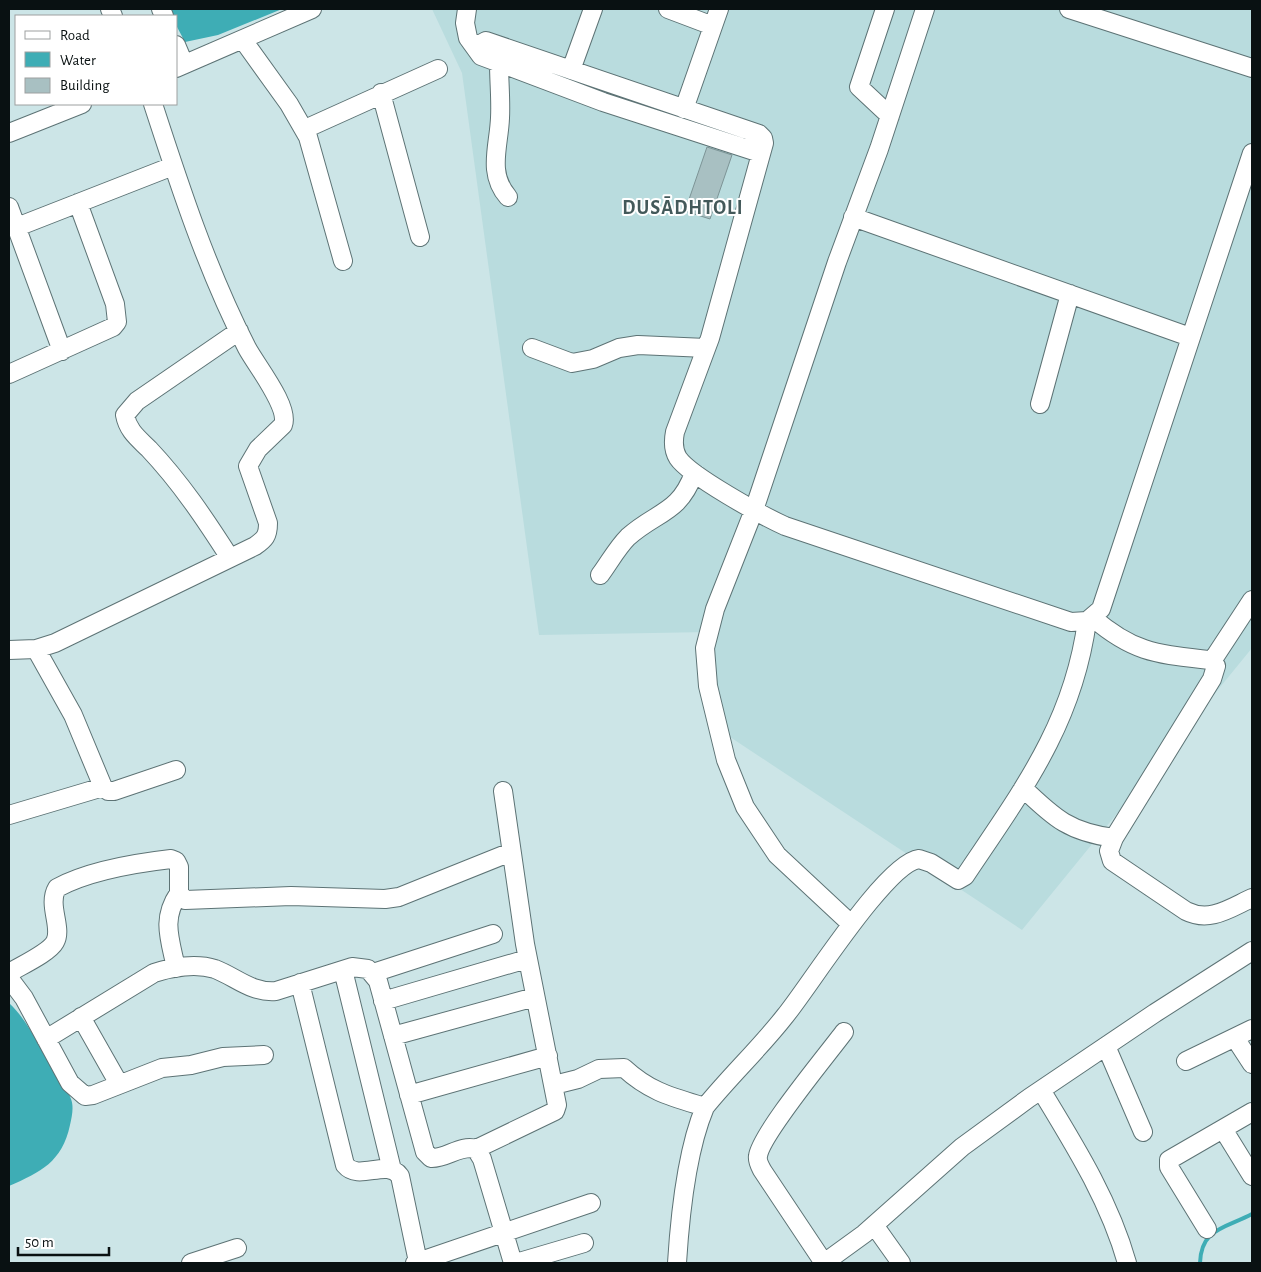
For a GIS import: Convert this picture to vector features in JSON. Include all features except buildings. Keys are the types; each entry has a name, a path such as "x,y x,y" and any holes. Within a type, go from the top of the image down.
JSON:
{"street":[{"path":"180,66 312,9"},
{"path":"467,9 466,29 468,38 482,56 603,102 760,153"},
{"path":"571,70 593,9"},
{"path":"668,9 713,26"},
{"path":"684,109 720,9"},
{"path":"885,9 859,87 890,116"},
{"path":"851,924 777,856 755,825 735,785 726,760 708,686 705,663 708,631 754,510 925,9"},
{"path":"1070,9 1252,68"},
{"path":"243,40 305,129 315,154 343,261"},
{"path":"475,47 486,41 762,136 764,143 706,348 673,440 677,457 694,473 754,510 808,535 1071,622 1090,620 1119,639 1147,651 1212,661"},
{"path":"499,63 500,119 495,162 500,188 508,197"},
{"path":"305,129 381,93 438,69"},
{"path":"381,93 420,237"},
{"path":"9,133 79,105"},
{"path":"9,650 36,649 56,643 255,546 265,539 268,533 266,516 248,466 254,454 283,425 286,418 281,405 239,331 211,269 173,166 153,105"},
{"path":"676,1263 680,1220 697,1126 705,1108 785,1016 851,924 889,880 915,860 931,863 956,880 962,879 1023,788 1054,733 1074,685 1090,620 1101,609 1252,153"},
{"path":"17,227 173,166"},
{"path":"9,374 117,322 115,304 78,203"},
{"path":"9,207 62,350"},
{"path":"854,217 1190,337"},
{"path":"1040,404 1070,294"},
{"path":"230,558 191,497 172,473 130,432 125,415 137,401 239,331"},
{"path":"532,348 572,363 586,361 619,348 638,345 706,348"},
{"path":"600,575 628,538 679,502 689,487 694,473"},
{"path":"1212,661 1252,600"},
{"path":"36,649 73,715 103,787 108,791 114,791 176,770"},
{"path":"1212,661 1216,670 1212,679 1114,838 1109,852 1112,861 1194,914 1210,916 1252,898"},
{"path":"9,815 103,787"},
{"path":"1023,788 1067,826 1088,834 1114,838"},
{"path":"46,1039 154,973 176,968 203,966 216,970 256,990 266,992 360,967 373,974 378,981 421,1143 431,1158 437,1158 464,1148 476,1149 555,1112 557,1106 554,1085 528,959 503,791"},
{"path":"179,893 185,900 291,896 385,900 398,897 511,852"},
{"path":"9,973 48,949 55,942 54,894 57,888 68,882 131,865 171,859 176,861 179,867 179,893 170,906 168,924 176,968"},
{"path":"373,974 494,934"},
{"path":"844,1032 772,1128 758,1154 758,1161 824,1263 874,1225 962,1147 1106,1046 1252,951"},
{"path":"383,1001 528,959"},
{"path":"343,970 392,1170 400,1176 416,1263 590,1203"},
{"path":"9,978 24,998 70,1083 85,1096 162,1068 191,1065 223,1058 264,1054"},
{"path":"300,983 345,1165 350,1170 356,1172 392,1170"},
{"path":"393,1036 535,997"},
{"path":"81,1018 119,1084"},
{"path":"1186,1061 1252,1029"},
{"path":"1235,1038 1252,1064"},
{"path":"1106,1046 1143,1132"},
{"path":"409,1095 548,1056"},
{"path":"554,1085 578,1079 599,1069 624,1068 640,1083 656,1092 705,1108"},
{"path":"1041,1090 1099,1189 1119,1235 1127,1263"},
{"path":"1207,1229 1168,1162 1175,1154 1252,1112"},
{"path":"1223,1129 1252,1176"},
{"path":"476,1149 482,1159 514,1263 584,1243"},
{"path":"874,1225 900,1263"},
{"path":"191,1263 237,1248"}],"shaded area":[{"path":"432,9 1252,9 1252,648 1022,930 724,733 709,632 539,635 462,73"}],"water":[{"path":"169,9 282,9 218,35 185,42 178,29 178,15 172,15"},
{"path":"9,1003 25,1022 63,1083 73,1108 66,1138 56,1157 31,1176 9,1186"}],"waterway":[{"path":"1200,1263 1201,1251 1210,1236 1224,1226 1252,1214"}],"district":[{"name":"DUSĀDHTOLI","path":"683,207"}]}
